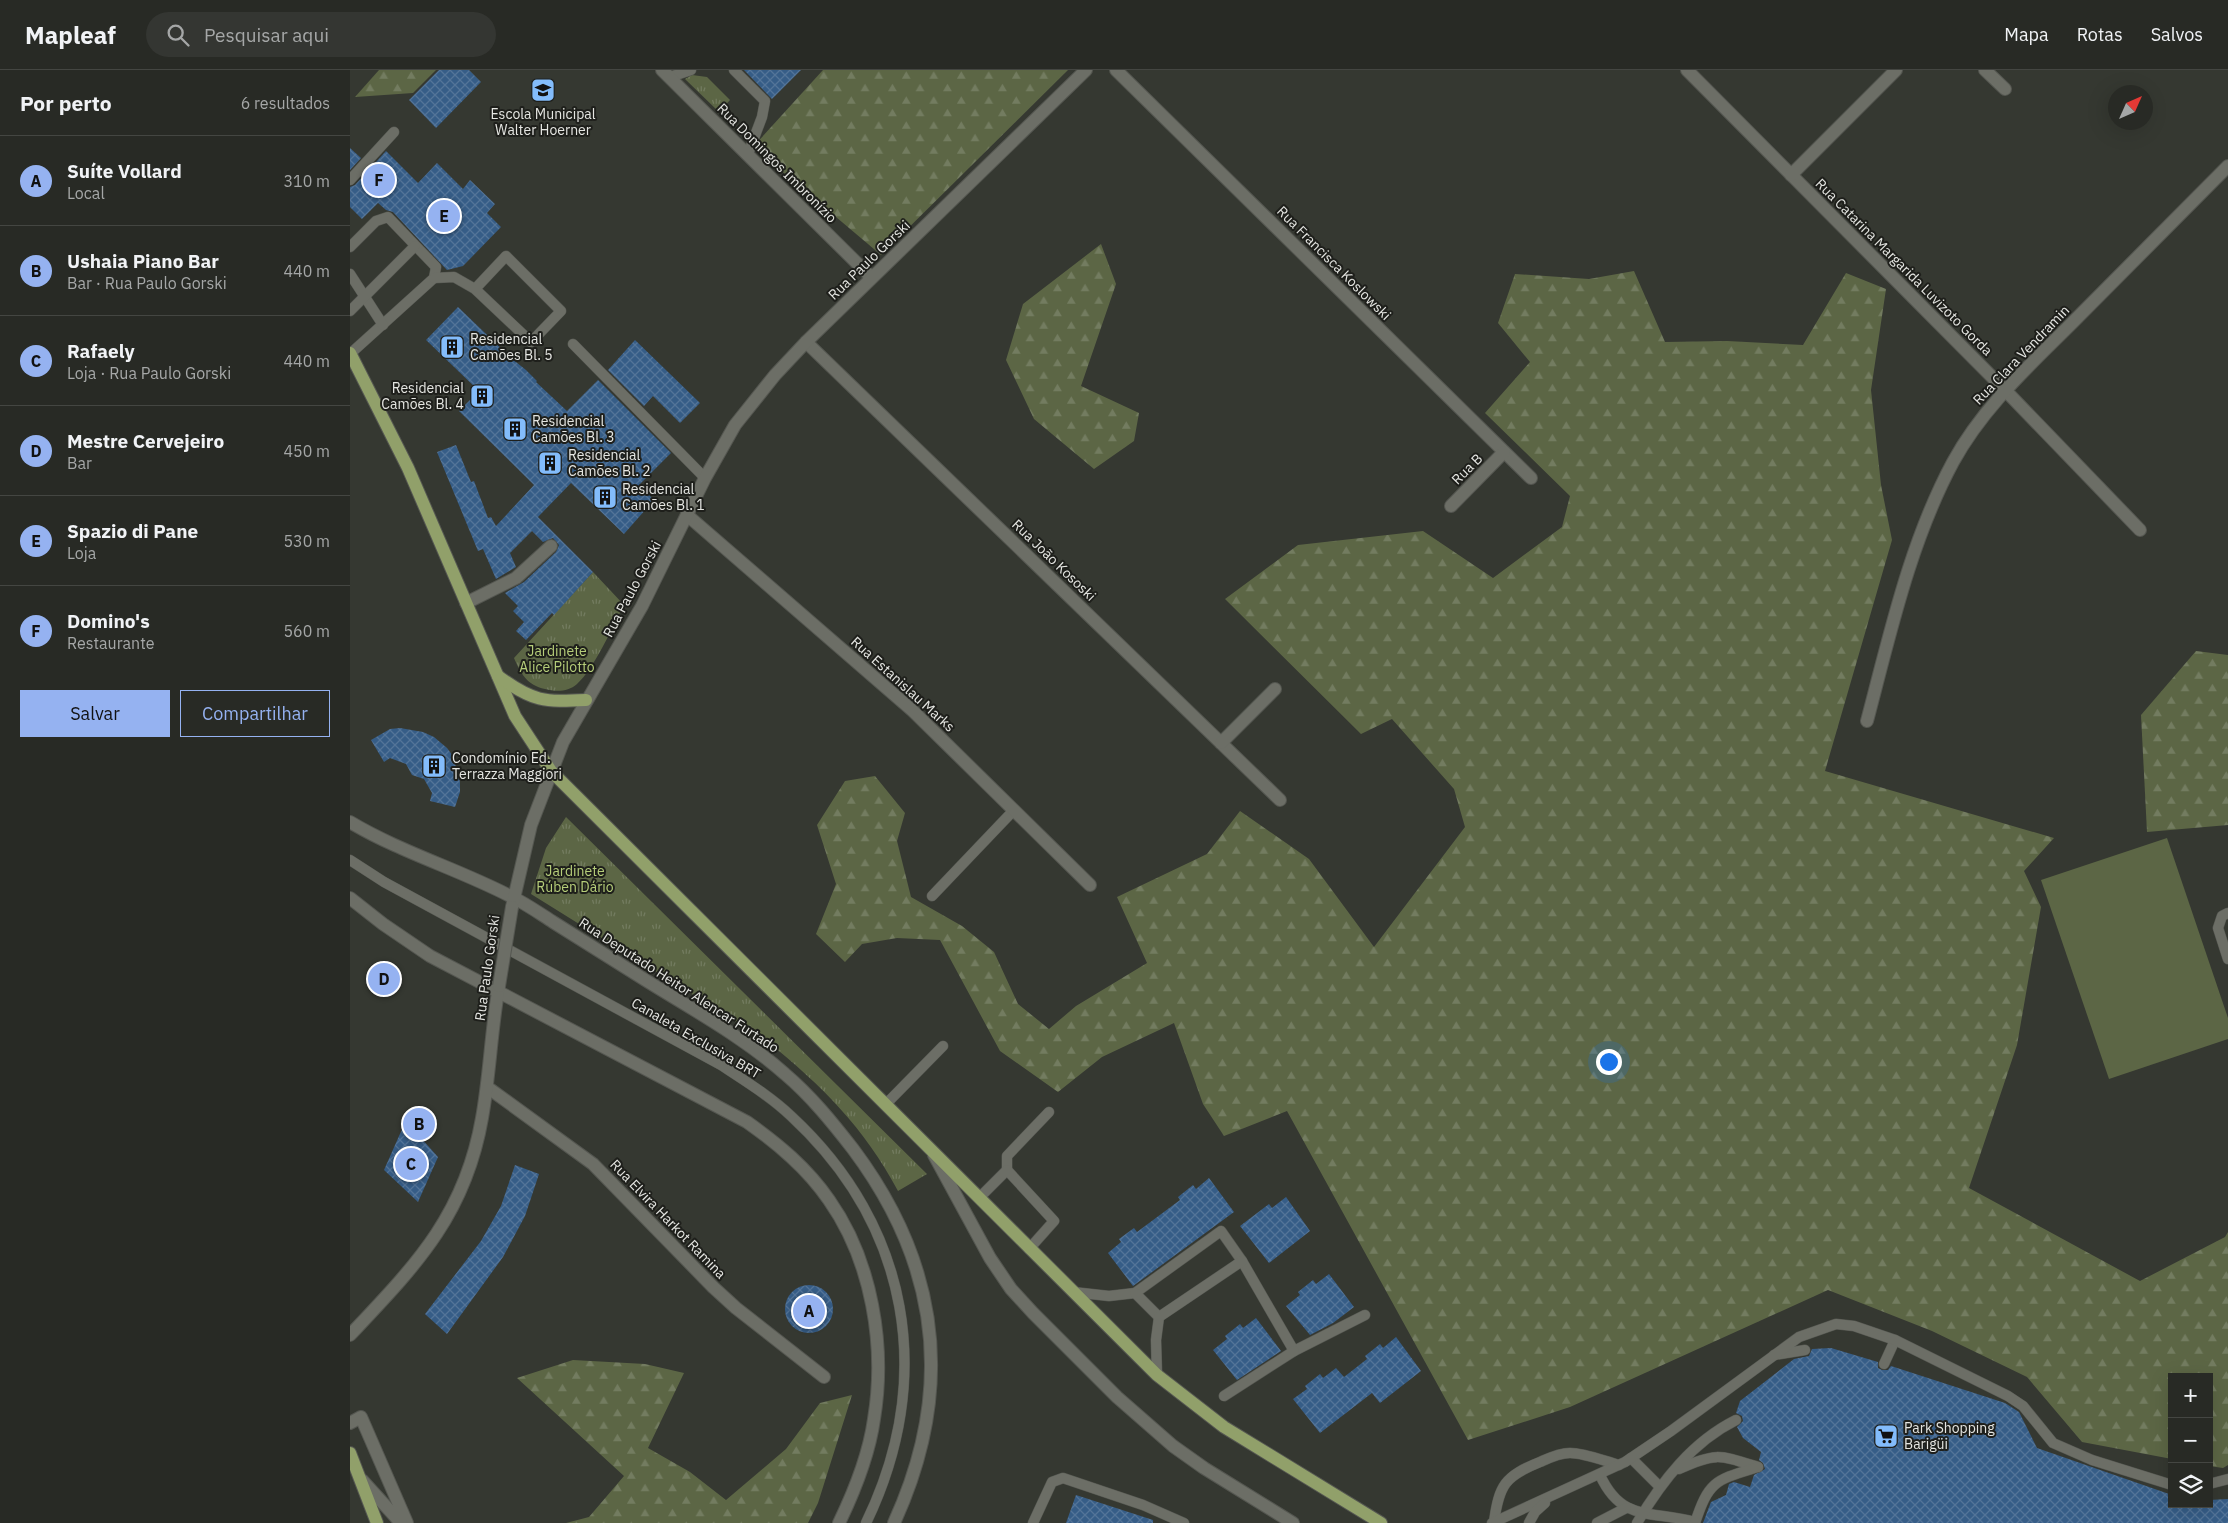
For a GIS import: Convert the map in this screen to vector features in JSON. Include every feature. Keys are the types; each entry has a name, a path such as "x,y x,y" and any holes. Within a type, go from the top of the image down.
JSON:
{"main road":[{"path":"350,354 408,468 514,716 550,771 1157,1375 1224,1427 1380,1523"},
{"path":"496,674 536,700 552,702 586,700"},
{"path":"350,1453 377,1523"}],"street":[{"name":"Rua Paulo Gorski","path":"350,1335 433,1242 446,1220 469,1170 482,1119 498,989 512,902 531,825 550,771 586,700 638,613 705,478 735,425 752,402 806,342 1086,70"},
{"name":"Rua Francisca Koslowski","path":"1116,70 1531,478"},
{"name":"Rua Catarina Margarida Luvizoto Gorda","path":"1687,70 2005,390 2140,530"},
{"path":"1791,175 1896,70"},
{"path":"1985,70 2005,89"},
{"name":"Rua Domingos Imbronízio","path":"666,74 872,277"},
{"name":"Rua Clara Vendramin","path":"1867,720 1904,587 1937,495 1972,432 2005,390 2228,166"},
{"name":"Rua João Kososki","path":"806,342 1280,800"},
{"name":"Rua B","path":"1451,506 1504,452"},
{"name":"Rua Estanislau Marks","path":"687,514 913,712 1090,885"},
{"path":"466,603 516,578 551,546"},
{"path":"1221,743 1275,689"},
{"name":"Rua Deputado Heitor Alencar Furtado","path":"350,822 379,838 512,902 758,1052 787,1075 816,1103 864,1164 883,1192 912,1253 924,1294 931,1343 931,1388 925,1433 914,1473 894,1523"},
{"path":"350,898 383,924 430,956 498,989 747,1122 776,1143 806,1172 830,1201 851,1239 865,1275 873,1313 877,1349 878,1385 874,1419 864,1464 839,1523"},
{"name":"Rua Elvira Harkot Ramina","path":"487,1087 594,1164 713,1287 736,1308 824,1377"},
{"path":"934,1154 990,1258 1011,1288 1033,1313 1117,1397 1173,1446 1211,1473 1293,1523"},
{"path":"350,1423 362,1417 407,1523"},
{"path":"362,1480 401,1523"}],"lane":[{"path":"666,74 691,70"},
{"path":"734,70 764,101 762,117 748,154"},
{"path":"350,180 394,132"},
{"path":"350,248 376,221 388,217 436,267 434,278 350,354"},
{"path":"350,311 415,246"},
{"path":"434,278 454,277 476,289 531,342 561,311 506,256 476,289"},
{"path":"350,274 384,325"},
{"path":"572,344 705,478"},
{"path":"932,896 1014,810"},
{"name":"Canaleta Exclusiva BRT","path":"350,860 384,882 721,1066 753,1086 791,1115 822,1148 849,1182 868,1212 885,1249 896,1280 903,1325 902,1402 897,1439 887,1474 866,1523"},
{"path":"2228,913 2222,916 2218,928 2228,959"},
{"path":"885,1105 943,1046"},
{"path":"1029,1249 1054,1221 1007,1170 1007,1156 1049,1112"},
{"path":"978,1198 1007,1170"},
{"path":"1072,1292 1109,1296 1135,1293 1220,1230 1242,1261 1294,1351"},
{"path":"1157,1375 1156,1340 1159,1317 1242,1261"},
{"path":"1135,1293 1159,1317"},
{"path":"1224,1396 1294,1351 1365,1315"},
{"path":"1493,1522 1551,1498 1619,1465 1671,1431 1770,1356 1799,1337 1836,1324 1854,1326 1895,1340 2008,1396 2023,1406 2052,1443 2092,1460 2168,1484"},
{"path":"1884,1364 1895,1340"},
{"path":"1770,1356 1805,1350"},
{"path":"1640,1519 1660,1487 1673,1471 1714,1432 1736,1420"},
{"path":"1493,1522 1498,1497 1506,1481 1520,1470 1560,1454 1570,1453 1619,1465"},
{"path":"1600,1475 1607,1490 1640,1519 1695,1522 1703,1497 1714,1484 1726,1477 1758,1467 1724,1456 1705,1457 1673,1471"},
{"path":"1631,1458 1660,1487"},
{"path":"1033,1523 1052,1482 1063,1478 1143,1505 1184,1523"},
{"path":"2213,1483 2228,1479"},
{"path":"1529,1523 1535,1512 1551,1498"},
{"path":"1598,1523 1626,1508"}],"green space":[{"path":"379,70 436,70 413,93 355,97"},
{"path":"823,70 1068,70 881,255 753,147"},
{"path":"692,75 707,77 730,100 719,112 685,79"},
{"path":"1101,244 1116,284 1081,386 1139,413 1134,441 1094,469 1034,419 1006,360 1023,304"},
{"path":"1634,271 1665,342 1727,341 1803,345 1846,273 1886,289 1871,390 1881,485 1892,540 1825,771 2054,838 2024,871 2041,907 2017,1045 1969,1188 2140,1281 2225,1237 2228,1232 2228,1465 2223,1468 2213,1467 2213,1373 2168,1373 2168,1458 2082,1442 2027,1377 1932,1331 1828,1290 1570,1407 1468,1440 1287,1111 1224,1136 1203,1104 1174,1023 1102,1057 1058,1092 1000,1051 940,940 897,938 862,944 845,962 816,934 836,884 817,825 845,781 875,776 905,813 897,841 911,897 962,926 994,952 1018,1004 1049,1029 1076,1006 1147,963 1117,897 1207,854 1240,811 1309,859 1374,947 1465,827 1454,789 1392,719 1361,734 1225,599 1298,545 1423,531 1493,578 1562,527 1570,496 1485,413 1530,362 1498,323 1515,274 1589,279"},
{"name":"Jardinete Alice Pilotto","path":"593,572 624,605 603,647 590,668 573,687 566,690 553,691 534,685 522,674 514,658"},
{"path":"2196,651 2228,655 2228,825 2147,832 2141,715"},
{"name":"Jardinete Rúben Dário","path":"566,817 927,1174 898,1191 885,1168 856,1127 824,1091 767,1041 531,894 546,848"},
{"path":"2167,838 2228,1018 2228,1039 2109,1079 2041,880"},
{"path":"573,1360 645,1364 684,1373 648,1448 690,1472 726,1500 786,1449 820,1403 852,1395 818,1503 808,1523 566,1523 589,1517 624,1476 517,1378"}],"building":[{"path":"439,70 469,70 481,82 436,128 409,100"},
{"path":"744,70 801,70 772,99"},
{"path":"350,148 361,158 350,170"},
{"path":"386,151 418,183 437,163 463,189 470,180 495,204 487,213 501,227 463,266 447,270 393,212 386,210 378,203 362,219 350,207 350,187 355,185"},
{"path":"458,307 567,411 598,380 671,453 639,485 654,500 624,534 571,483 538,517 593,572 554,615 552,613 526,640 516,631 524,622 513,611 518,606 505,593 524,582 556,552 559,545 553,538 543,542 532,531 510,553 516,567 496,579 483,549 478,551 437,452 456,445 471,482 474,481 488,518 491,517 496,526 534,485 459,411 479,391 426,340"},
{"path":"635,340 700,403 680,423 653,396 644,406 608,370"},
{"name":"Condomínio Ed. Terrazza Maggiori","path":"400,728 423,732 434,737 453,756 460,782 460,792 455,807 430,801 432,793 424,779 412,775 406,764 390,758 384,762 371,740 390,729"},
{"path":"403,1127 421,1138 438,1157 418,1202 384,1170"},
{"path":"515,1165 539,1174 525,1216 503,1257 447,1334 425,1314 481,1241 501,1206"},
{"path":"1209,1178 1234,1212 1133,1286 1108,1253 1121,1242 1119,1239 1134,1228 1137,1232 1180,1200 1178,1197 1193,1185 1196,1189"},
{"path":"1286,1197 1310,1231 1269,1263 1240,1226 1269,1204 1272,1208"},
{"path":"1329,1274 1354,1307 1333,1323 1310,1335 1286,1306 1300,1295 1298,1292 1313,1280 1316,1284"},
{"path":"809,1285 818,1287 826,1292 831,1300 833,1309 831,1318 826,1326 818,1331 809,1333 800,1331 792,1326 787,1318 785,1309 787,1300 792,1292 800,1287"},
{"path":"1256,1318 1281,1351 1237,1380 1213,1350 1227,1339 1225,1336 1240,1324 1243,1328"},
{"path":"1396,1337 1421,1371 1380,1403 1372,1393 1320,1433 1293,1399 1307,1389 1305,1386 1320,1374 1323,1378 1336,1368 1344,1377 1367,1359 1365,1356 1380,1344 1383,1348"},
{"name":"Park Shopping Barigüi","path":"1831,1348 1878,1362 1878,1368 1882,1370 1888,1370 1891,1366 2005,1403 2019,1412 2037,1448 2168,1494 2168,1508 2213,1508 2213,1500 2228,1499 2228,1523 1703,1523 1711,1502 1726,1495 1729,1484 1734,1482 1750,1487 1754,1475 1765,1469 1763,1463 1759,1460 1761,1452 1743,1438 1737,1427 1743,1421 1742,1416 1736,1413 1740,1401 1794,1359 1809,1356 1812,1349"},
{"path":"1076,1495 1153,1520 1153,1523 1066,1523"}],"place":[{"name":"Escola Municipal Walter Hoerner","path":"543,90"},
{"name":"Domino's","path":"379,180"},
{"name":"Spazio di Pane","path":"444,216"},
{"name":"Residencial Camões Bl. 5","path":"452,347"},
{"name":"Residencial Camões Bl. 4","path":"482,396"},
{"name":"Residencial Camões Bl. 3","path":"515,429"},
{"name":"Residencial Camões Bl. 2","path":"550,463"},
{"name":"Residencial Camões Bl. 1","path":"605,497"},
{"name":"Condomínio Ed. Terrazza Maggiori","path":"434,766"},
{"name":"Mestre Cervejeiro","path":"384,979"},
{"name":"Ushaia Piano Bar","path":"419,1124"},
{"name":"Rafaely","path":"411,1164"},
{"name":"Suíte Vollard","path":"809,1311"},
{"name":"Park Shopping Barigüi","path":"1886,1436"}]}
